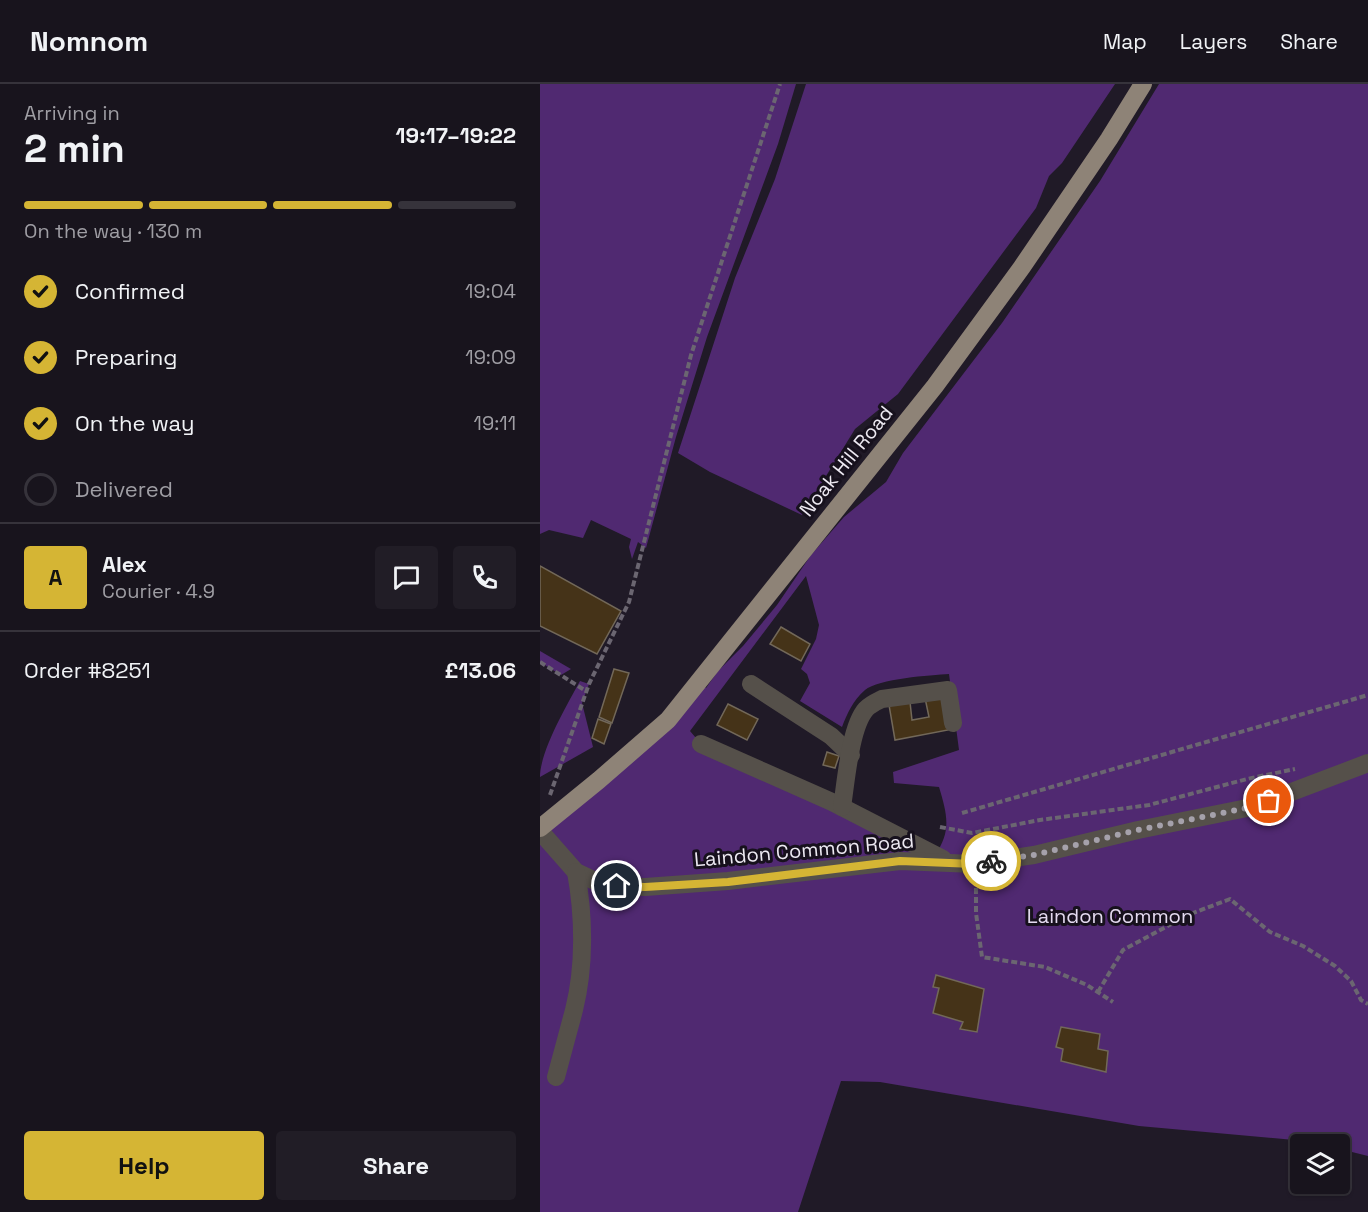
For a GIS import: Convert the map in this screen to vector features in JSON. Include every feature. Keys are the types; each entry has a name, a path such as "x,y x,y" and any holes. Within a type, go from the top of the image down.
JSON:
{"main road":[{"name":"Noak Hill Road","path":"540,829 668,720 935,386 1022,267 1109,139 1143,84"}],"street":[{"path":"751,684 831,736 851,755"},
{"path":"842,807 855,732 862,715 873,703 882,699 948,690 953,723"},
{"path":"701,744 842,807 947,861"},
{"name":"Laindon Common Road","path":"540,829 576,872 595,881 617,886 645,887 728,882 900,861 947,861 974,864 1034,855 1138,830 1252,807 1368,763"},
{"path":"556,1077 574,1009 581,958 582,906 576,872"}],"path":[{"path":"548,802 586,691 629,602 691,354 780,84"},
{"path":"540,662 586,691"},
{"path":"962,813 1368,695"},
{"path":"940,827 972,833 1040,820 1149,805 1247,779 1303,768"},
{"path":"974,864 976,913 982,957 1045,967 1098,992 1113,1002"},
{"path":"1098,992 1123,950 1179,919 1230,899 1270,932 1303,946 1335,966 1351,981 1361,1000 1368,1004"}],"green space":[{"path":"540,84 796,84 778,144 707,337 676,437 646,548 638,542 632,559 629,547 631,539 591,520 583,538 549,530 540,534"},
{"path":"806,84 1115,84 1062,163 1049,176 1036,208 898,394 855,429 802,515 710,472 678,453 735,278 775,179"},
{"name":"Laindon Common","path":"1159,84 1368,84 1368,1156 1350,1152 1350,1134 1290,1134 1290,1140 1139,1126 880,1082 841,1081 798,1212 540,1212 540,828 698,682 706,688 718,671 743,646 777,605 811,555 844,517 886,482 903,453 1002,323 1100,181","holes":["806,576 819,625 816,639 801,669 807,674 810,683 800,701 842,727 854,703 865,690 872,686 905,678 949,674 959,750 893,772 894,783 939,787 944,806 946,830 935,855 701,744 690,731"]},
{"path":"540,651 571,669 561,675 540,662"},
{"path":"580,681 589,684 582,703 593,747 540,777 544,754 549,742"}],"building":[{"path":"540,566 621,611 597,654 540,626"},
{"path":"781,627 810,644 801,661 770,644"},
{"path":"614,669 629,673 612,723 599,717"},
{"path":"942,696 948,730 895,740 889,705 910,702 912,720 929,717 925,698"},
{"path":"728,704 758,719 747,740 717,725"},
{"path":"598,719 611,724 604,744 592,738"},
{"path":"827,752 839,756 835,768 823,765"},
{"path":"936,975 984,989 977,1032 960,1029 963,1022 933,1013 939,988 933,987"},
{"path":"1061,1027 1100,1034 1098,1049 1108,1051 1106,1072 1061,1061 1063,1049 1056,1047"}],"way so far":[{"path":"991,861 1034,855 1138,830 1252,807 1269,801"}],"route":[{"path":"617,886 645,887 728,882 900,861 947,861 974,864 991,861"}]}
